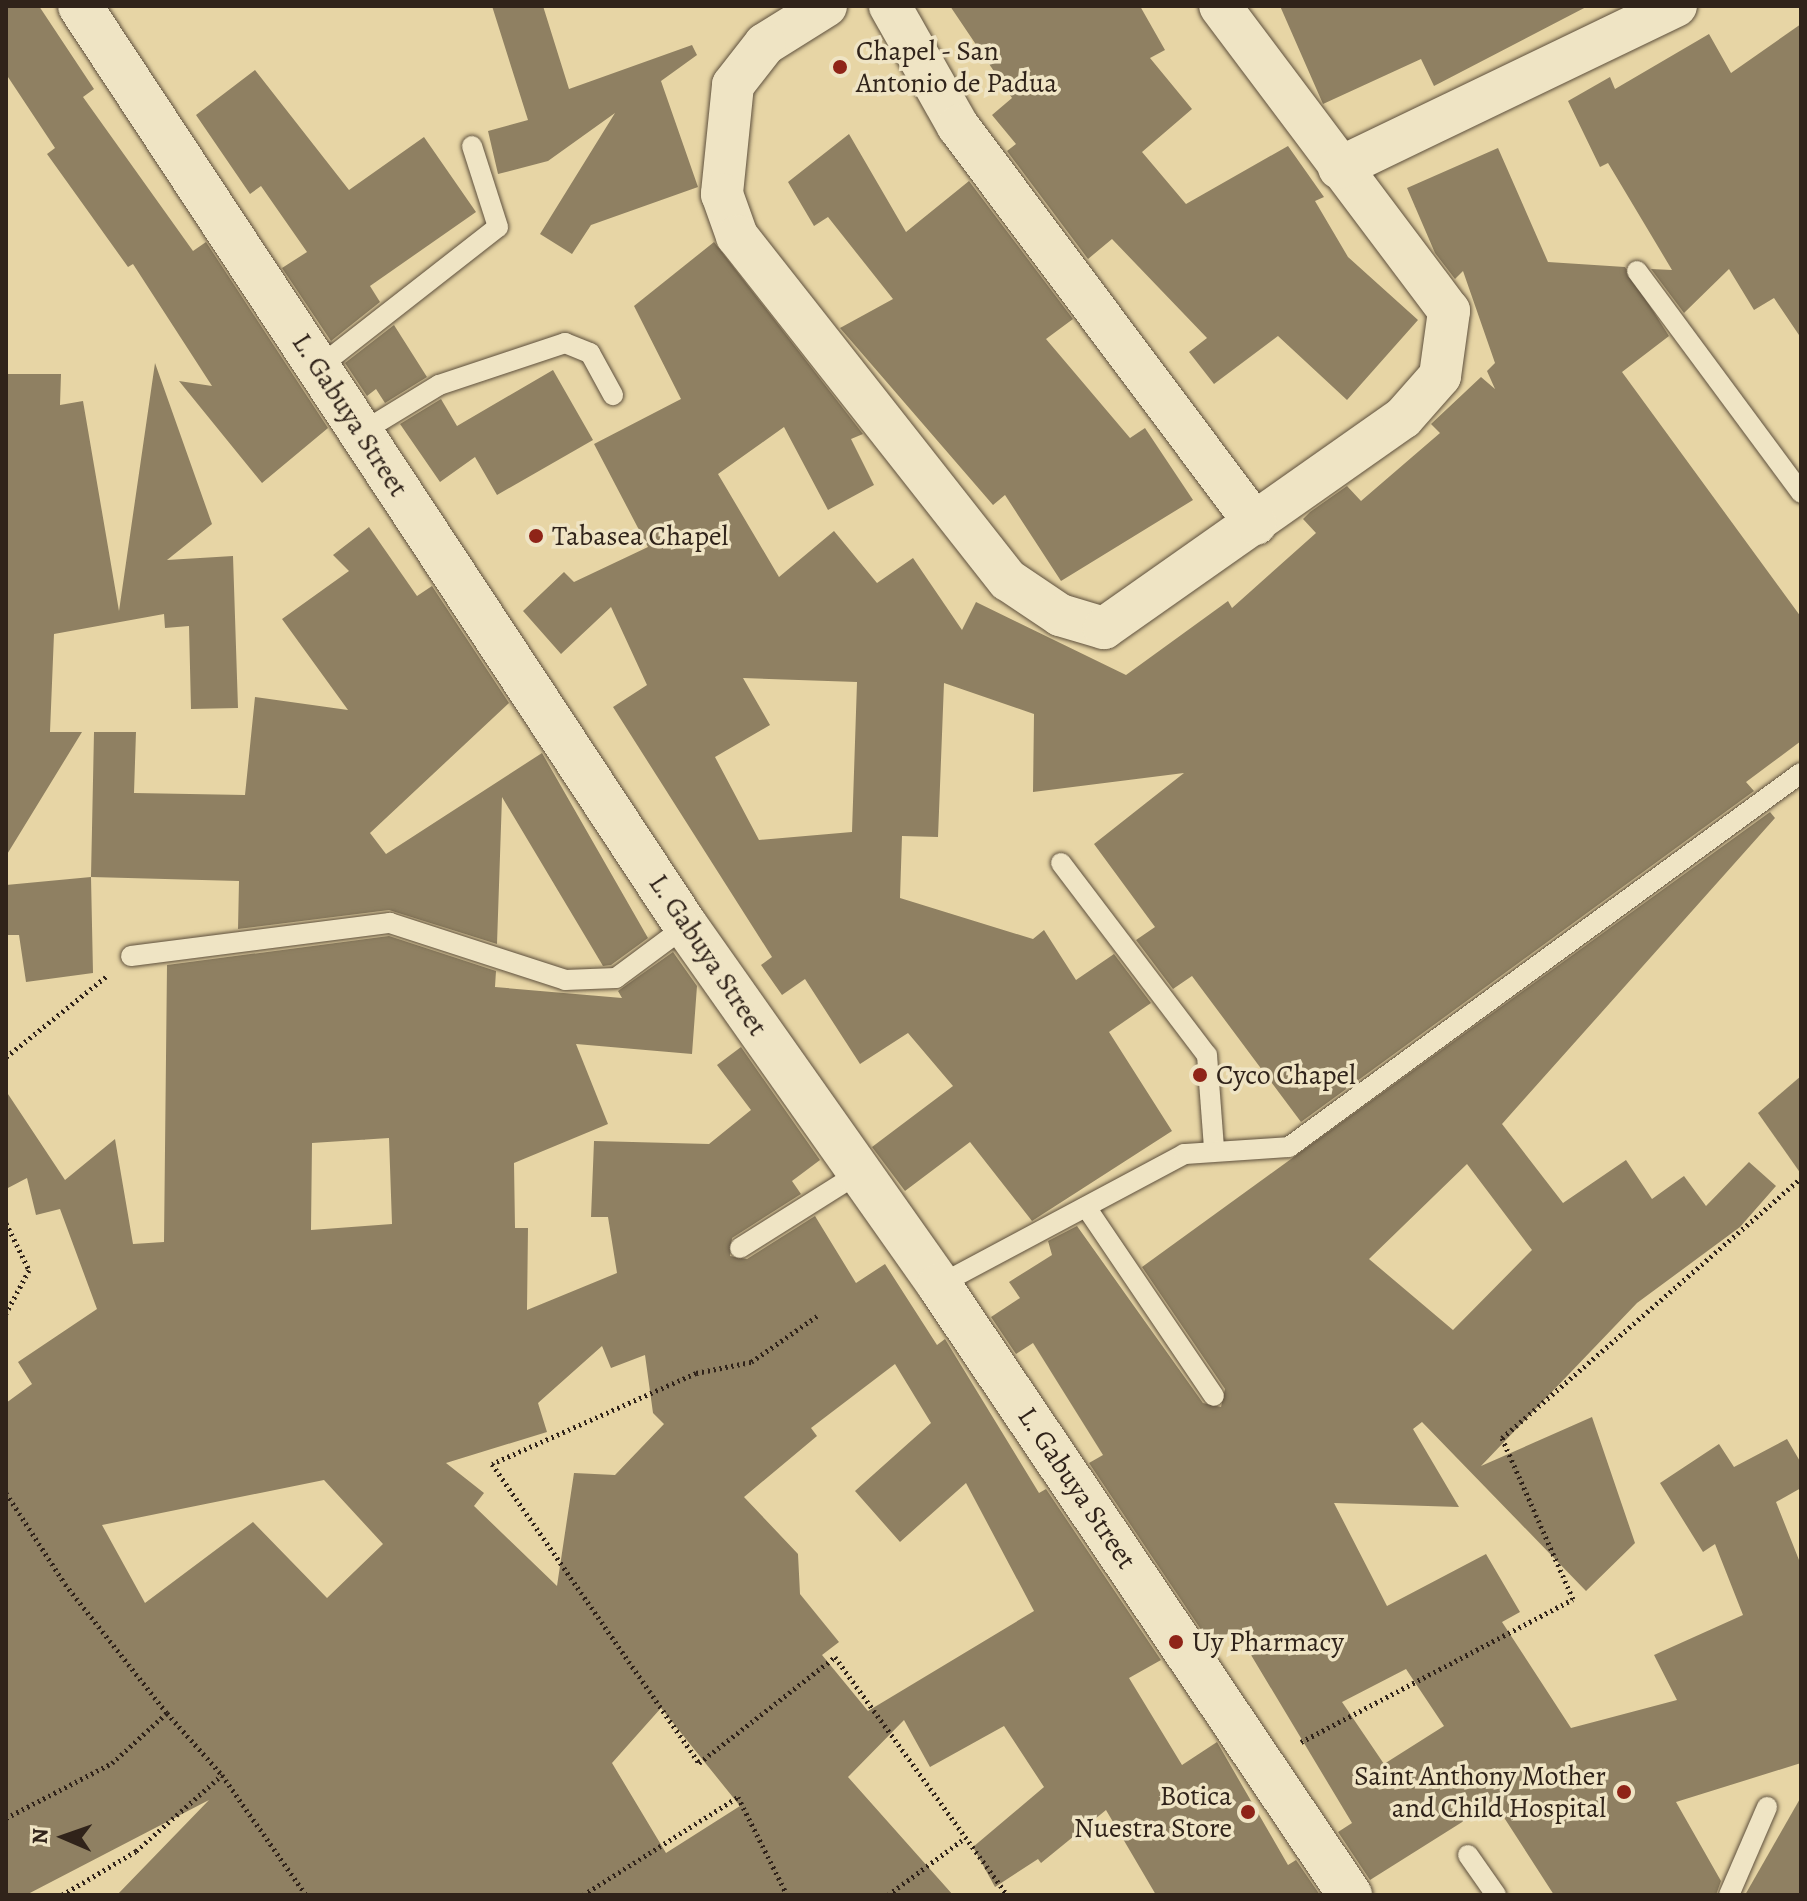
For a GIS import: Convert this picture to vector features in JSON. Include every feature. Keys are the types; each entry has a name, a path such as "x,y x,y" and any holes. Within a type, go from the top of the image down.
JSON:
{"street":[{"name":"L. Gabuya Street","path":"80,6 686,926 939,1285 1350,1895"},
{"path":"826,6 765,44 733,85 722,194 737,236 1008,580 1060,615 1104,628 1403,418 1440,376 1449,311 1220,6"},
{"path":"890,6 958,126 1256,524"},
{"path":"1339,168 1676,6"}],"lane":[{"path":"319,367 489,240 498,227 472,146"},
{"path":"1637,271 1800,490"},
{"path":"362,432 439,385 565,343 590,353 613,395"},
{"path":"939,1285 1184,1154 1214,1149 1289,1147 1801,773"},
{"path":"1061,863 1207,1055 1214,1149"},
{"path":"131,956 390,923 565,980 616,978 686,926"},
{"path":"740,1248 859,1173"},
{"path":"1086,1207 1214,1396"},
{"path":"1729,1895 1767,1807"},
{"path":"1468,1855 1496,1895"}],"path":[{"path":"6,1057 131,956"},
{"path":"1263,1762 1573,1599 1502,1438 1801,1178"},
{"path":"6,1223 29,1270 6,1313"},
{"path":"817,1316 751,1362 696,1373 492,1464 699,1763 835,1657 962,1840 1007,1895"},
{"path":"6,1493 65,1584 167,1713 222,1775 306,1895"},
{"path":"6,1818 112,1763 167,1713"},
{"path":"62,1895 136,1851 222,1775"},
{"path":"583,1895 738,1797 787,1895"},
{"path":"888,1895 962,1840"}],"building":[{"path":"6,6 39,6 94,89 83,97 193,251 206,242 328,428 262,483 179,381 212,386 133,264 128,267 47,154 55,148 6,74"},
{"path":"492,6 543,6 569,89 692,45 697,55 661,81 698,187 591,225 572,254 540,234 615,113 548,161 498,174 488,131 528,120"},
{"path":"950,6 1140,6 1165,50 1150,58 1192,109 1142,152 1186,204 1288,146 1324,197 1315,201 1348,257 1418,320 1347,400 1278,336 1214,384 1189,352 1207,338 1112,239 1088,259 1007,151 1016,144 992,115 1012,98"},
{"path":"1280,6 1588,6 1434,86 1421,59 1323,104"},
{"path":"1801,24 1801,338 1774,298 1754,310 1729,269 1684,313 1651,269 1672,270 1608,163 1600,167 1568,101 1610,77 1615,89 1709,34 1731,73"},
{"path":"255,70 349,190 424,137 476,212 370,286 380,302 331,341 282,268 307,252 261,186 250,194 196,115"},
{"path":"849,134 906,232 969,181 1073,319 1046,339 1130,438 1145,428 1193,500 1061,581 1005,495 993,505 840,328 893,299 828,217 814,226 788,182"},
{"path":"1498,148 1548,262 1625,267 1669,336 1622,372 1801,617 1801,741 1746,782 1754,791 1301,1122 1192,976 1173,989 1136,940 1155,927 1094,844 1184,773 1033,792 1034,714 944,683 938,837 902,836 900,898 1033,939 1044,930 1076,980 1114,954 1151,1003 1109,1032 1172,1131 1032,1221 970,1142 905,1191 872,1147 953,1086 908,1033 860,1064 805,979 782,995 761,965 772,957 613,707 647,685 611,607 561,654 523,611 564,572 574,582 648,547 594,444 681,399 634,306 714,242 863,434 851,439 874,485 828,510 784,427 718,474 779,577 834,531 877,583 913,558 962,630 976,602 1126,675 1228,601 1232,608 1316,533 1303,519 1310,512 1347,486 1361,501 1440,433 1431,424 1481,377 1495,389 1487,371 1495,363 1463,271 1455,279 1435,253 1407,188","holes":["743,678 857,682 852,832 759,840 715,757 770,725"]},
{"path":"394,325 427,377 385,403 376,389 367,396 345,363"},
{"path":"155,363 212,524 167,560 233,556 238,708 191,709 189,626 165,628 164,614 54,634 50,732 82,732 6,856 6,374 61,374 60,405 83,401 119,611"},
{"path":"553,370 593,440 497,495 475,457 440,482 400,424 441,399 457,426"},
{"path":"369,527 417,596 432,586 509,703 370,833 386,854 542,753 648,938 611,965 603,966 502,797 497,944 389,910 238,929 239,881 91,877 94,732 136,732 134,793 245,795 255,697 348,710 282,619 349,571 333,555"},
{"path":"1770,812 1775,818 1502,1124 1563,1203 1626,1160 1652,1199 1684,1176 1706,1206 1749,1162 1776,1186 1740,1227 1637,1303 1481,1466 1592,1417 1635,1543 1586,1591 1422,1422 1413,1429 1459,1507 1334,1503 1387,1606 1486,1554 1520,1612 1502,1622 1571,1728 1677,1700 1654,1655 1743,1615 1715,1544 1703,1552 1660,1483 1719,1444 1734,1467 1787,1439 1801,1463 1801,1488 1776,1502 1801,1565 1801,1763 1676,1802 1721,1881 1716,1895 1554,1895 1494,1802 1370,1880 1338,1832 1352,1823 1236,1630 1210,1643 1089,1463 1103,1455 1033,1343 1016,1354 991,1317 1020,1298 1009,1282 1052,1255 1048,1241 1077,1226 1203,1403 1221,1407 1225,1389 1142,1267","holes":["1467,1164 1532,1250 1453,1330 1369,1259","1406,1669 1444,1726 1384,1764 1342,1702"]},
{"path":"91,877 93,973 26,982 19,935 6,935 6,885"},
{"path":"389,936 496,971 495,987 622,998 618,991 673,952 697,986 692,1054 576,1044 608,1124 514,1163 515,1228 528,1228 527,1310 617,1273 608,1217 591,1217 594,1141 709,1144 751,1110 717,1065 741,1047 820,1160 792,1181 801,1194 732,1238 730,1256 747,1259 815,1216 856,1283 885,1264 937,1345 945,1339 1039,1493 1046,1489 1161,1660 1129,1678 1182,1765 1217,1742 1288,1865 1296,1860 1320,1895 1156,1895 1106,1810 1041,1863 1038,1859 995,1887 973,1847 1044,1787 1004,1726 930,1767 904,1720 848,1777 953,1895 117,1895 209,1800 26,1895 6,1895 6,1403 32,1384 18,1362 97,1309 60,1209 36,1215 27,1178 6,1189 6,1091 65,1180 115,1139 133,1244 164,1242 167,965","holes":["389,1138 392,1224 311,1230 312,1143","602,1346 611,1368 645,1355 653,1413 664,1424 615,1475 574,1473 557,1586 474,1506 484,1493 446,1463 547,1432 538,1403","895,1364 931,1423 855,1491 900,1542 966,1483 1034,1611 868,1711 822,1655 839,1642 800,1594 798,1554 744,1497 817,1436 811,1428","324,1480 383,1544 327,1598 253,1522 145,1603 102,1525","661,1708 740,1806 666,1853 612,1763"]},
{"path":"1801,1076 1801,1174 1758,1113"},
{"path":"1801,1797 1801,1895 1745,1895"}],"place":[{"name":"Chapel - San Antonio de Padua","path":"840,67"},
{"name":"Tabasea Chapel","path":"536,536"},
{"name":"Cyco Chapel","path":"1200,1075"},
{"name":"Uy Pharmacy","path":"1176,1642"},
{"name":"Saint Anthony Mother and Child Hospital","path":"1624,1792"},
{"name":"Botica Nuestra Store","path":"1248,1812"}]}
